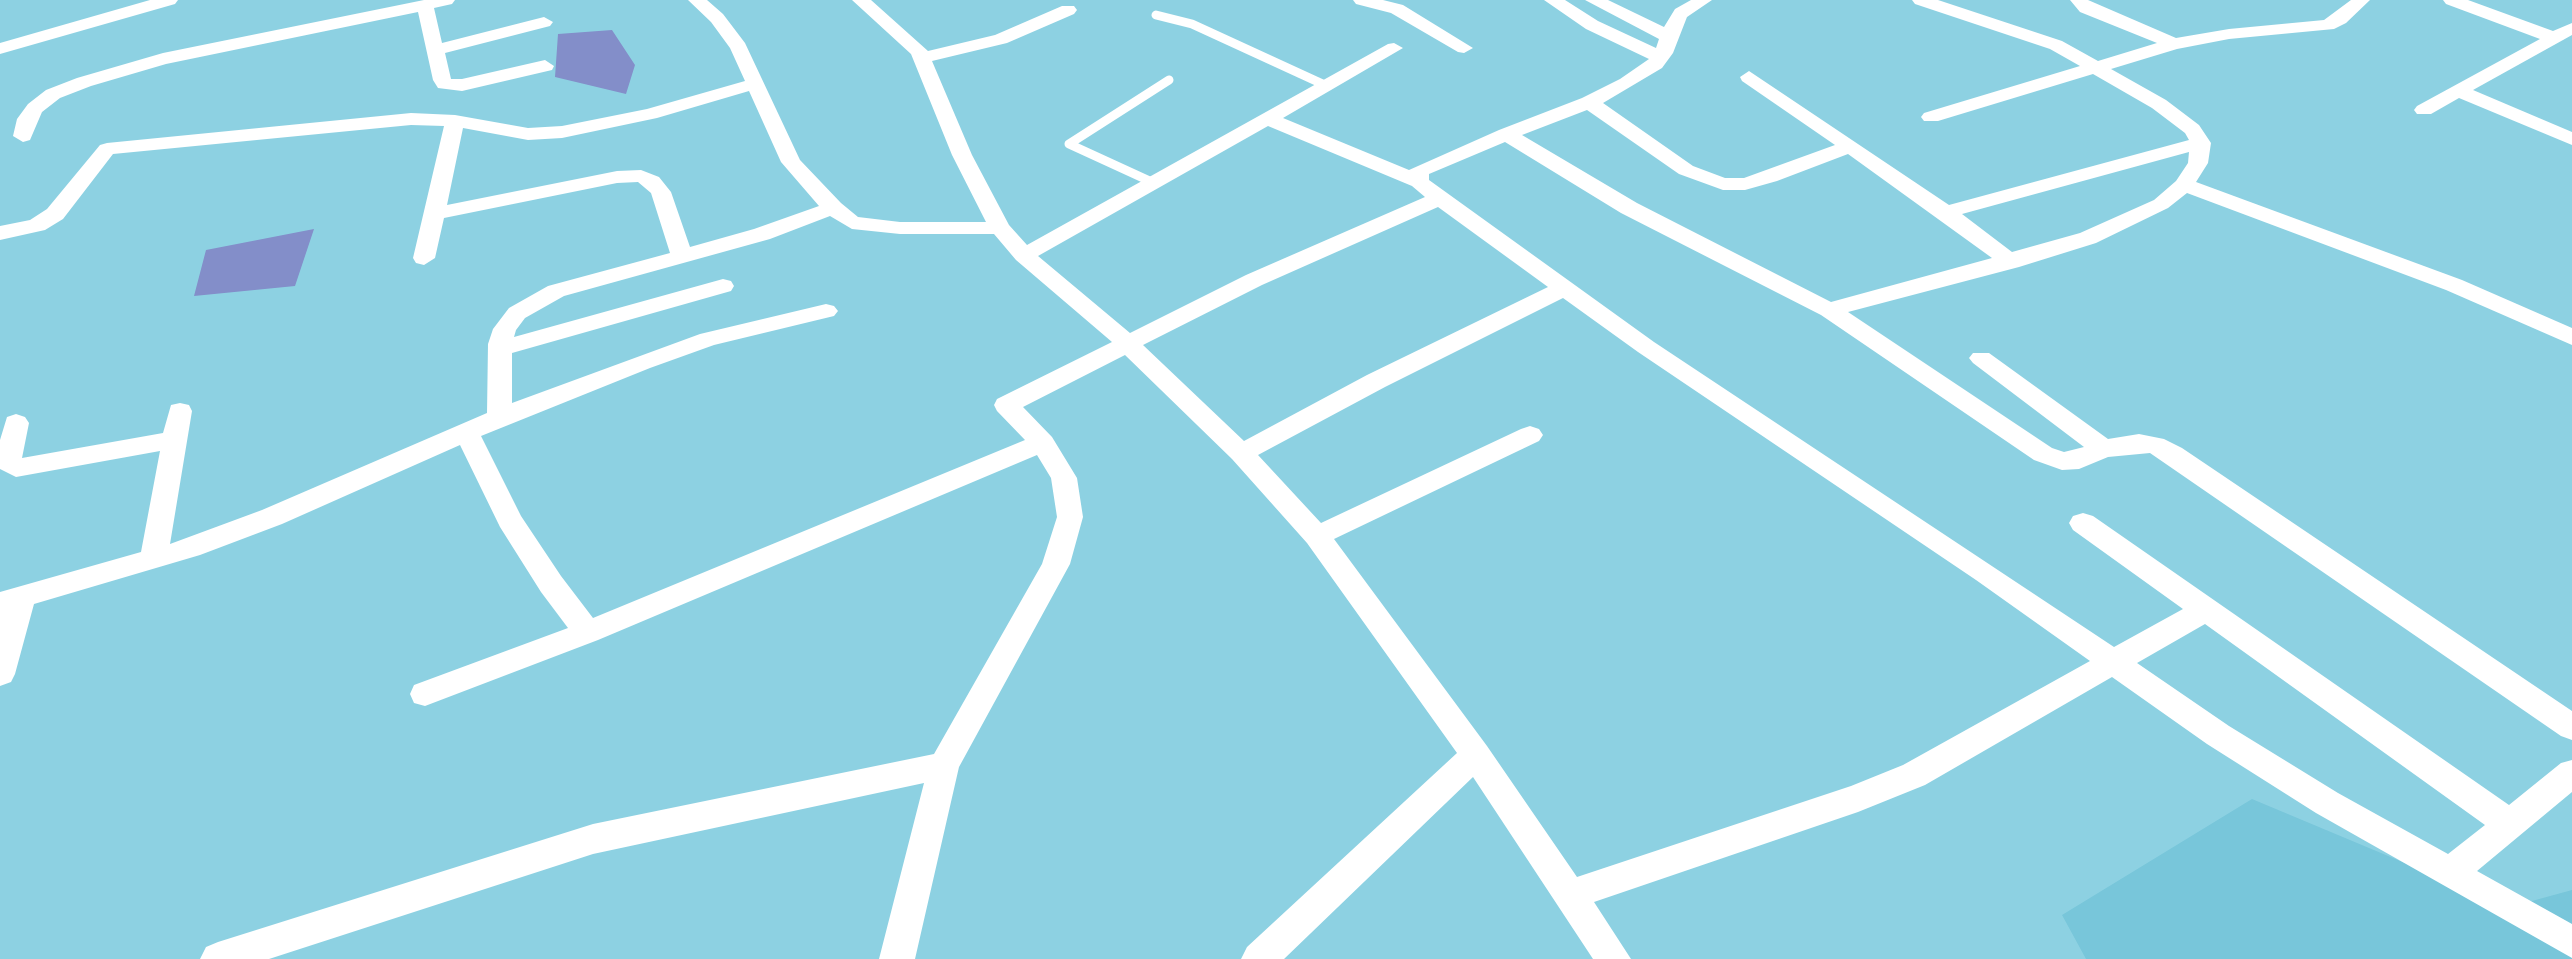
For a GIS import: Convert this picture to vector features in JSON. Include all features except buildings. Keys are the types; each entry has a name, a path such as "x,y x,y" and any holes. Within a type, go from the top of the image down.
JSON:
{"street":[{"path":"0,49 169,0"},
{"path":"23,136 27,119 36,108 52,94 84,82 195,51 446,0"},
{"path":"697,0 717,18 739,47 791,162 834,208 852,223 900,228 1000,228"},
{"path":"861,0 894,26 922,58 962,155 1000,228 1024,256 1126,342 1241,453 1317,536 1476,755 1613,959"},
{"path":"1362,0 1401,4 1464,48"},
{"path":"1553,0 1592,25 1660,57"},
{"path":"1594,0 1669,37"},
{"path":"1430,190 1419,171 1428,164 1589,102 1627,83 1660,57 1681,13 1700,0"},
{"path":"1829,310 2011,262 2088,238 2161,204 2184,185 2198,163 2201,144 2192,129 2159,104 2099,68 2056,45 1921,0"},
{"path":"2078,0 2086,8 2174,44"},
{"path":"1931,117 2174,44 2229,34 2328,25 2340,19 2361,0"},
{"path":"2452,0 2555,38"},
{"path":"425,6 442,80 451,86 545,66"},
{"path":"922,58 1001,39 1068,10"},
{"path":"435,50 544,22"},
{"path":"2424,110 2572,27"},
{"path":"1024,256 1394,48"},
{"path":"1749,77 1947,212 2011,262"},
{"path":"0,233 37,225 55,214 107,149 376,122 455,121 528,134 562,132 650,114 754,83"},
{"path":"2458,91 2572,139"},
{"path":"1589,102 1686,170 1723,184 1745,184 1770,177 1851,146"},
{"path":"1268,119 1430,190 1565,288 2218,736 2316,797 2572,942"},
{"path":"424,258 455,121"},
{"path":"1506,134 1629,208 1829,310 2043,454 2062,461 2079,460 2103,449 2139,443 2155,445 2173,454 2572,727"},
{"path":"1947,212 2201,144"},
{"path":"433,214 617,177 641,176 652,181 661,192 682,255"},
{"path":"2184,185 2569,330"},
{"path":"897,959 944,765 1056,564 1070,517 1064,478 1043,443 1006,405 1126,342 1330,244 1430,190"},
{"path":"500,417 500,349 511,321 535,300 602,276 762,234 834,208"},
{"path":"500,349 723,286"},
{"path":"1241,453 1376,381 1565,288"},
{"path":"0,674 11,600 153,560 272,517 500,417 708,340 826,311"},
{"path":"1981,358 2103,449"},
{"path":"153,560 180,411"},
{"path":"16,423 9,460 16,468 175,440"},
{"path":"466,432 510,520 551,584 588,632"},
{"path":"1317,536 1530,435"},
{"path":"425,694 588,632 1043,443"},
{"path":"2083,523 2510,824"},
{"path":"1571,894 1858,798 1914,775 2205,610"},
{"path":"1259,959 1476,755"},
{"path":"218,959 593,839 944,765"},
{"path":"2450,873 2572,773"}],"lane":[{"path":"1156,15 1192,24 1327,86"},
{"path":"1154,183 1069,144 1169,80"}],"shaded area":[{"path":"612,30 635,65 626,94 555,77 558,34"},
{"path":"314,229 295,286 194,296 206,250"},
{"path":"2252,799 2510,907 2572,890 2572,959 2086,959 2062,915"}]}
